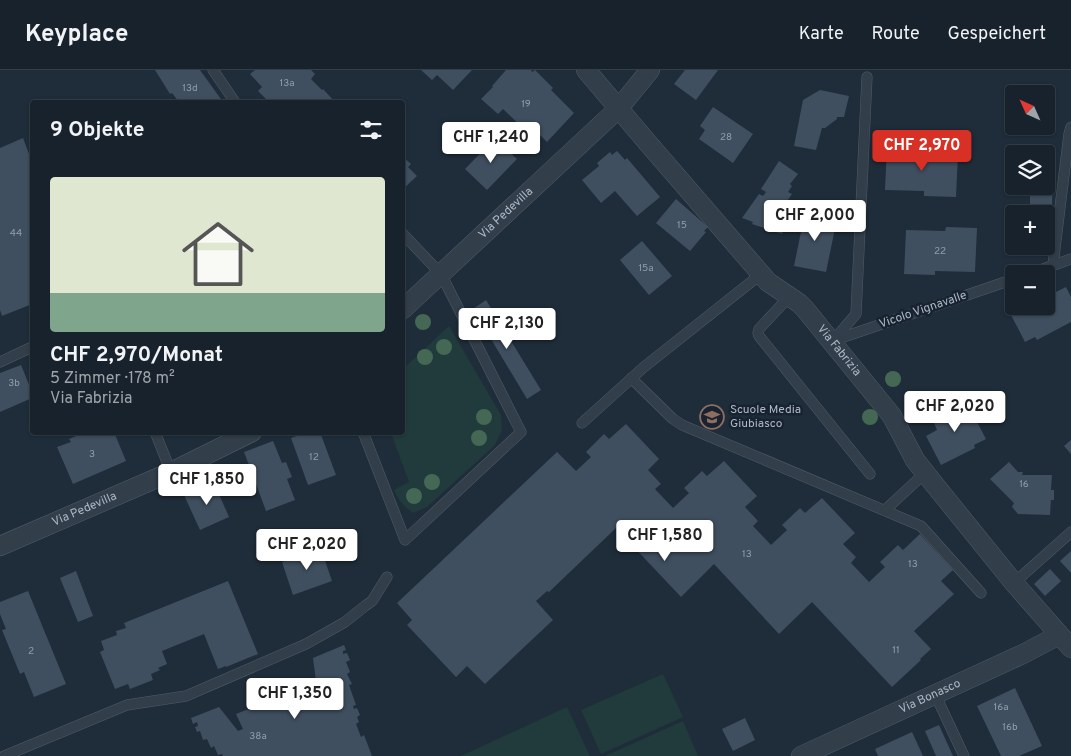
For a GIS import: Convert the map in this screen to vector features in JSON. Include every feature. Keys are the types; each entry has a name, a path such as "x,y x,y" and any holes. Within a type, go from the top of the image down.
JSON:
{"street":[{"name":"Via Fabrizia","path":"586,70 761,274 805,309 892,416 915,460 925,473 1014,583 1065,641"},
{"name":"Via Pedevilla","path":"405,307 619,108 650,70"},
{"name":"Via Pedevilla","path":"0,546 171,472 246,435"},
{"name":"Via Bonasco","path":"801,756 1024,653 1065,641"}],"lane":[{"path":"213,70 234,100"},
{"path":"832,342 856,314 867,77"},
{"path":"1070,131 1053,265 1071,259"},
{"path":"364,435 405,540 521,432 441,274 405,236"},
{"path":"582,422 631,378 761,274"},
{"name":"Vicolo Vignavalle","path":"832,342 1005,282"},
{"path":"789,297 759,329 759,336 870,474"},
{"path":"0,362 30,348"},
{"path":"631,378 673,419 682,425 921,526 981,593"},
{"path":"156,435 171,472"},
{"path":"885,510 925,473"},
{"path":"1014,583 1071,532"},
{"path":"4,756 127,705 186,696 306,644 345,622 372,601 387,577"},
{"path":"935,694 964,756"}],"green space":[{"path":"449,326 501,415 502,430 495,445 427,507 413,513 402,503 394,490 409,482 392,435 405,435 405,367"},
{"path":"663,674 683,717 601,754 581,710"},
{"path":"567,707 590,756 461,756"},
{"path":"683,721 698,756 605,756"}],"building":[{"path":"155,70 200,70 222,100 177,100 172,93 170,94"},
{"path":"255,70 311,70 315,74 311,79 333,100 267,100 258,91 262,87 250,74"},
{"path":"421,70 472,70 453,90 437,75 432,80"},
{"path":"506,70 531,70 532,72 535,70 553,88 551,90 574,113 547,142 531,126 526,131 503,109 498,114 481,99"},
{"path":"685,70 718,70 696,100 674,84"},
{"path":"820,90 849,96 844,117 837,117 825,128 822,128 816,150 794,146 803,100"},
{"path":"713,107 753,134 733,163 699,139 705,130 700,126"},
{"path":"23,138 30,157 30,305 2,316 0,310 0,148"},
{"path":"495,138 517,159 487,190 465,169"},
{"path":"887,146 919,147 919,152 958,153 956,197 924,196 924,191 885,190"},
{"path":"617,151 625,160 627,158 660,197 637,216 615,191 601,203 582,180 599,166 597,163 610,152 612,155"},
{"path":"405,159 411,164 408,167 417,176 405,187"},
{"path":"779,161 798,174 790,184 792,186 788,192 792,194 783,207 789,211 782,234 752,224 753,222 742,218 759,194 763,196 766,192 761,189"},
{"path":"1030,195 1052,195 1052,205 1030,205"},
{"path":"676,199 708,227 690,251 656,223"},
{"path":"805,212 837,219 826,272 794,266"},
{"path":"946,227 977,228 975,272 935,271 935,275 904,274 906,230 945,231"},
{"path":"642,241 672,276 649,295 620,260"},
{"path":"1066,287 1071,297 1071,322 1037,340 1035,337 1025,342 1011,315 1055,315 1055,292"},
{"path":"486,300 541,390 527,399 473,309"},
{"path":"21,365 30,387 30,399 0,412 0,373"},
{"path":"966,401 986,439 974,445 975,448 941,465 926,436 937,430 932,418"},
{"path":"626,424 659,459 648,470 661,484 655,489 673,508 689,493 684,488 702,471 707,476 724,461 757,496 745,507 758,521 753,526 771,545 787,530 782,525 800,508 805,513 822,498 855,533 843,544 856,557 851,563 869,582 885,567 880,562 898,545 903,550 920,534 953,570 941,581 954,594 914,631 931,649 892,687 812,602 779,634 714,564 681,597 616,528 549,592 547,591 536,601 553,620 485,684 467,666 456,677 407,625 412,620 397,603 557,452 576,471 591,457 586,452 604,434 609,439"},
{"path":"79,435 115,435 126,461 73,484 57,447 71,442 69,439"},
{"path":"299,435 321,435 336,475 308,485 291,438"},
{"path":"1071,440 1071,454 1064,446"},
{"path":"273,441 282,463 286,462 292,477 287,479 295,500 266,511 244,452"},
{"path":"1009,462 1018,472 1023,472 1022,475 1052,475 1051,490 1054,490 1054,500 1051,500 1050,515 1018,514 1012,507 1014,503 990,479"},
{"path":"214,483 229,517 200,530 184,495"},
{"path":"309,547 311,552 321,549 332,581 293,595 282,562 299,556 297,551"},
{"path":"1071,551 1071,573 1060,561"},
{"path":"1050,569 1061,581 1045,596 1034,584"},
{"path":"76,571 93,616 78,622 60,578"},
{"path":"228,581 258,654 218,669 204,634 162,651 167,664 151,674 153,680 130,689 128,684 115,689 100,652 104,650 101,641 117,635 116,631 126,628 124,623"},
{"path":"28,591 66,684 34,697 24,672 20,674 2,630 6,629 0,614 0,602"},
{"path":"344,645 346,650 343,651 343,654 347,653 350,660 346,662 350,672 347,674 352,684 349,685 356,705 353,706 354,709 357,708 360,715 357,717 359,722 356,724 361,737 364,735 372,756 223,756 222,754 218,755 214,746 211,748 207,739 203,740 200,731 197,732 195,727 198,726 197,722 193,724 191,718 219,707 238,731 243,729 236,714 299,689 302,695 317,689 313,658"},
{"path":"1015,688 1042,746 1019,756 1001,756 977,706"},
{"path":"745,718 755,740 733,751 722,729"},
{"path":"939,725 953,756 936,756 925,731"},
{"path":"912,732 923,756 878,756 875,749"}],"place":[{"name":"Scuole Media Giubiasco","path":"712,417"}]}
